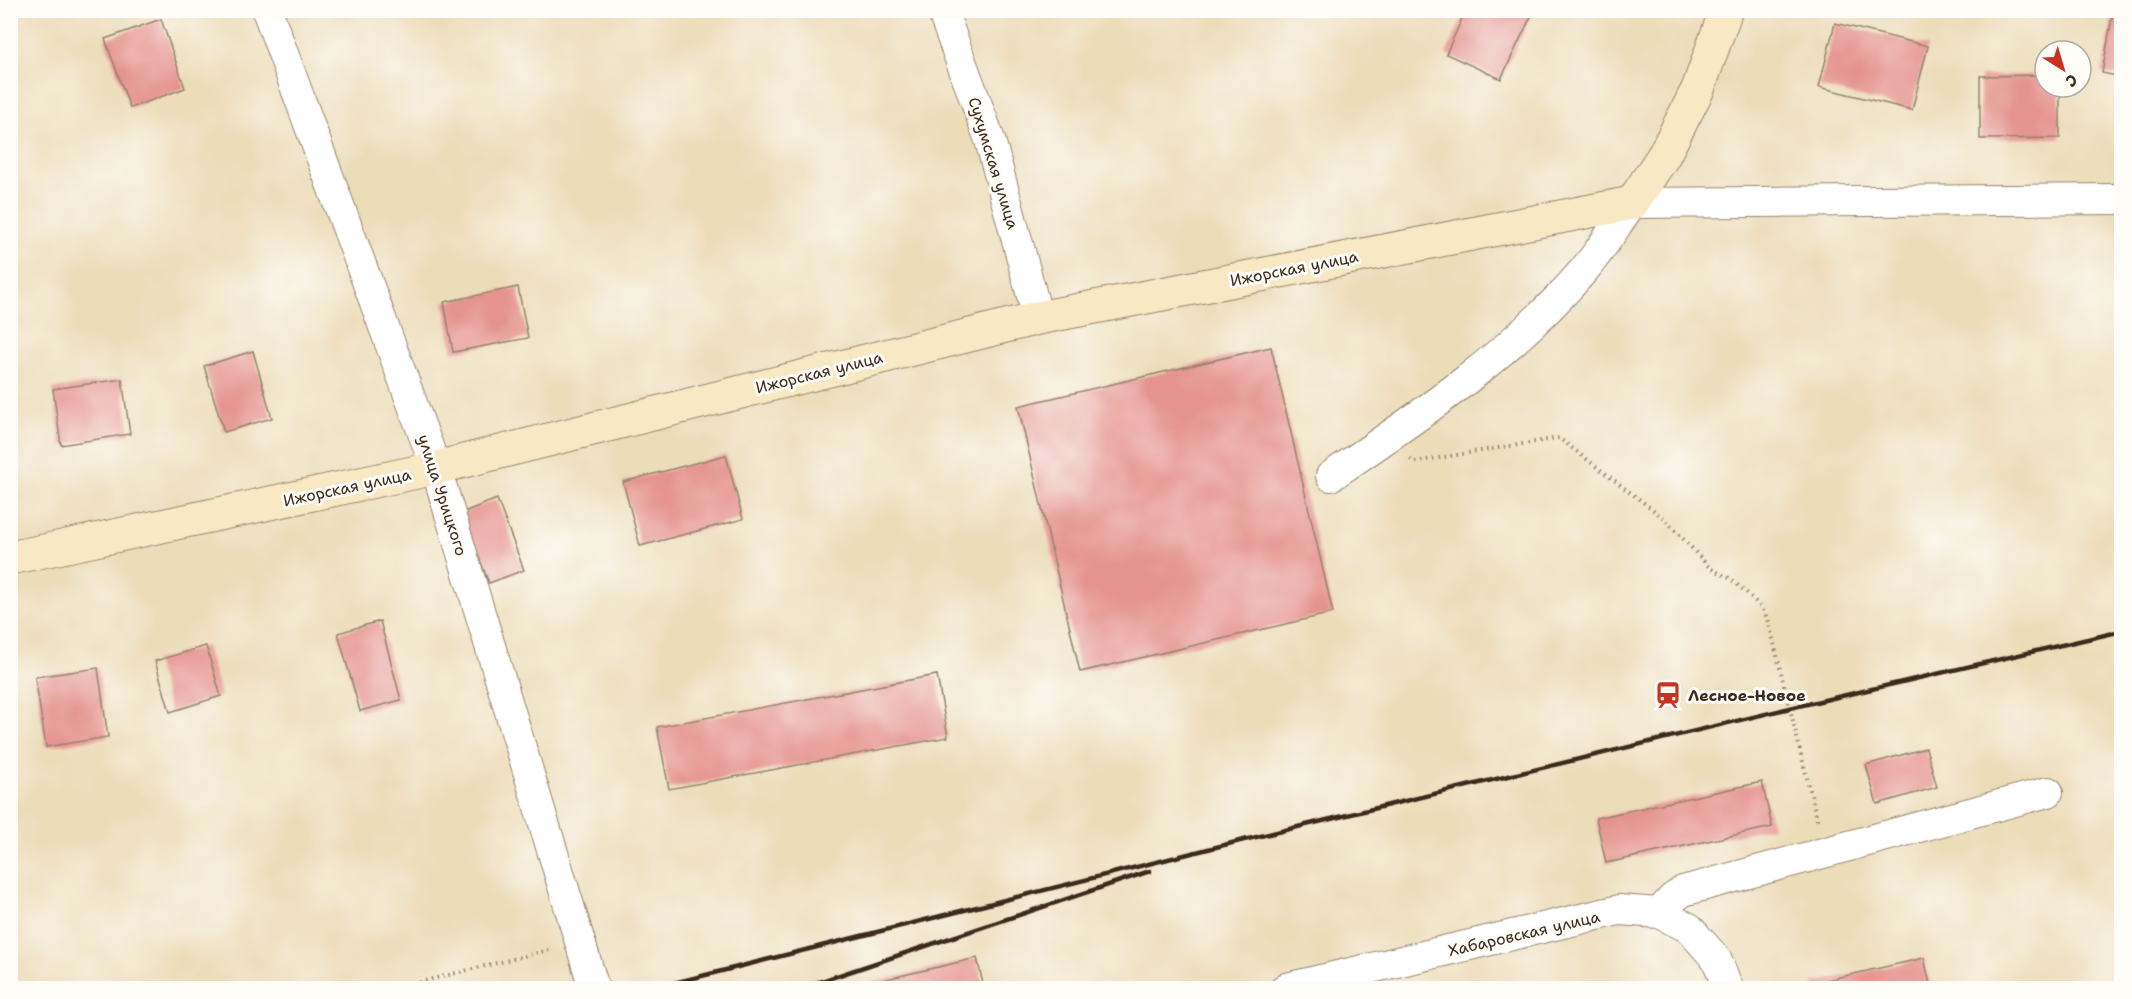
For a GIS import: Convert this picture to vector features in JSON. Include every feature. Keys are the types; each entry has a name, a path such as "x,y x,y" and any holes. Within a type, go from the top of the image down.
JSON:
{"street":[{"name":"улица Урицкого","path":"267,10 436,468 594,988"},
{"name":"Сухумская улица","path":"942,10 990,140 1038,318"},
{"path":"1331,477 1388,437 1518,337 1585,269 1664,155 1698,89 1726,10"},
{"path":"1632,203 2121,199"},
{"name":"Ижорская улица","path":"10,558 436,468 1038,318 1632,203"},
{"path":"1659,913 1683,891 2048,792"},
{"name":"Хабаровская улица","path":"1286,988 1619,910 1659,913 1689,928 1717,960 1728,988"}],"path":[{"path":"1388,437 1414,462 1559,438 1665,519 1710,568 1731,579 1746,592 1762,608 1768,619 1825,853"},
{"path":"396,988 581,943"}],"building":[{"path":"1466,10 1534,10 1501,79 1446,54"},
{"path":"2113,12 2122,14 2122,77 2102,73"},
{"path":"161,19 185,88 130,108 105,39"},
{"path":"1835,23 1928,46 1912,110 1819,87"},
{"path":"2033,75 2033,99 2060,99 2060,138 1980,139 1980,76"},
{"path":"518,287 528,338 453,352 444,302"},
{"path":"1271,347 1333,613 1080,672 1018,406"},
{"path":"253,351 272,418 224,432 204,366"},
{"path":"122,379 130,434 61,445 53,389"},
{"path":"726,455 743,519 640,546 623,482"},
{"path":"497,499 524,570 489,583 461,513"},
{"path":"380,621 401,700 360,711 338,633"},
{"path":"206,646 221,696 170,712 155,661"},
{"path":"98,668 108,737 46,747 35,677"},
{"path":"937,675 948,737 669,789 657,727"},
{"path":"1926,748 1937,787 1877,804 1866,765"},
{"path":"1762,782 1772,827 1606,863 1596,818"},
{"path":"977,958 984,988 870,988 869,983"},
{"path":"1924,958 1931,988 1815,988 1814,983"}],"railway":[{"path":"654,988 1244,840 1790,708 2122,631"},
{"path":"801,988 1150,871"}],"place":[{"name":"Лесное-Новое","path":"1668,695"}]}
